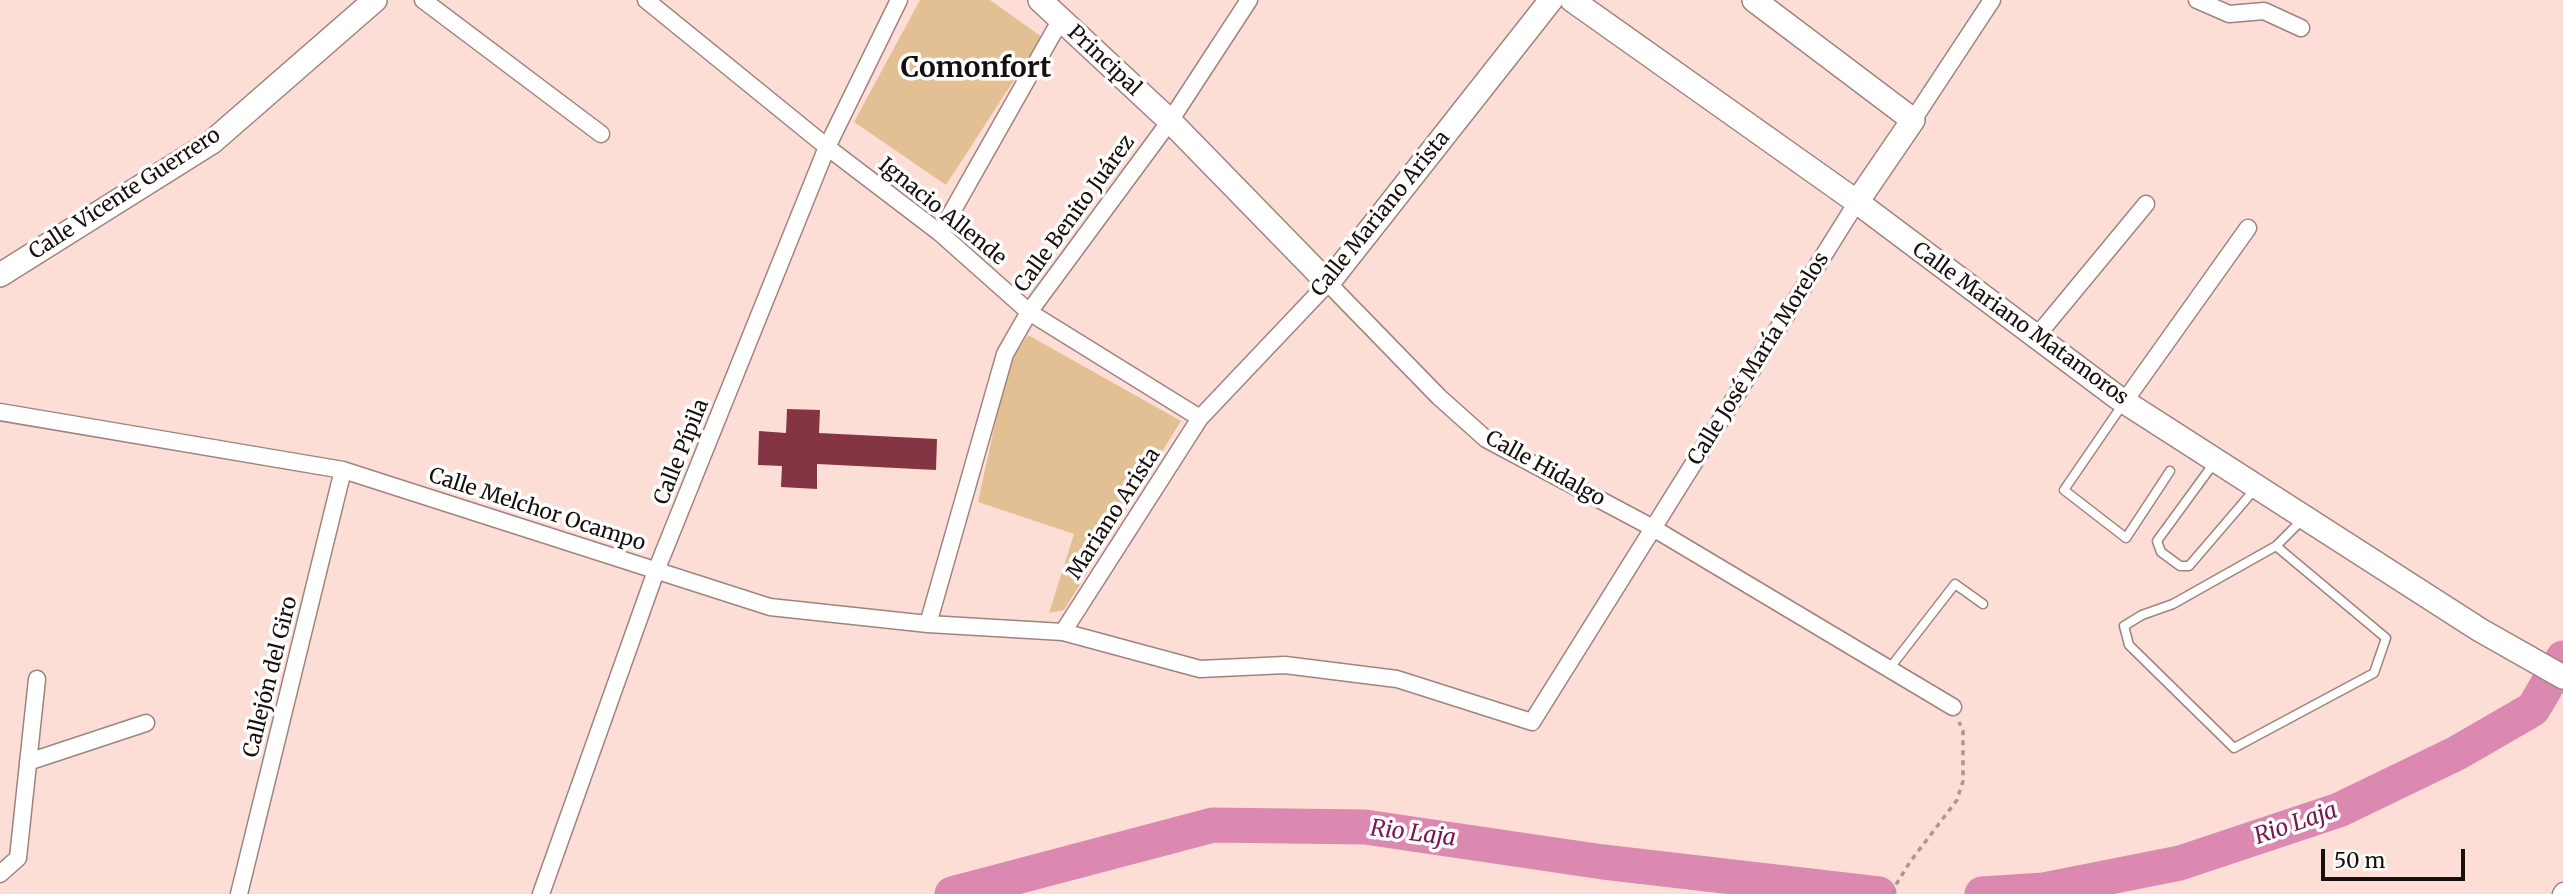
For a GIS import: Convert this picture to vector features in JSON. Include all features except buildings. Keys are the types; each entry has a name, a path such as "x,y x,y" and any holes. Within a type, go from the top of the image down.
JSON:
{"street":[{"name":"Calle Vicente Guerrero","path":"5,268 212,142 375,0"},
{"path":"423,0 601,134"},
{"name":"Ignacio Allende","path":"646,0 827,147 940,233 1029,312 1200,418"},
{"name":"Calle Pípila","path":"541,894 656,571 827,147 899,0"},
{"name":"Principal","path":"1040,0 1170,121"},
{"name":"Calle Benito Juárez","path":"928,624 1005,354 1029,312 1170,121 1248,0"},
{"name":"Calle Mariano Arista","path":"1200,418 1328,283 1551,0"},
{"name":"Calle Mariano Matamoros","path":"1572,0 1857,202 2124,402 2480,630 2563,677"},
{"path":"1754,0 1913,120"},
{"name":"Calle José María Morelos","path":"1532,722 1857,202 1992,0"},
{"path":"2197,0 2229,14 2264,11 2301,28"},
{"path":"940,233 1060,21"},
{"name":"Calle Hidalgo","path":"1170,121 1439,397 1486,439 1653,528 1953,707"},
{"path":"2036,337 2146,204"},
{"path":"2124,402 2248,228"},
{"name":"Calle Melchor Ocampo","path":"0,412 343,470 770,607 928,624 1063,632 1199,669 1285,666 1397,679 1532,722"},
{"name":"Mariano Arista","path":"1063,632 1200,418"},
{"name":"Callejón del Giro","path":"239,894 343,470"},
{"path":"0,874 18,858 37,679"},
{"path":"28,762 146,723"}],"lane":[{"path":"2124,402 2064,490 2126,538 2170,471"},
{"path":"2216,460 2157,541 2161,552 2180,566 2189,566 2257,487"},
{"path":"2276,546 2386,638 2374,673 2234,748 2129,645 2124,626 2142,615 2173,604 2276,546 2305,517"},
{"path":"1889,669 1955,584 1983,604"}],"path":[{"path":"1893,894 1896,883 1958,800 1963,781 1963,731 1953,707"}],"shaded area":[{"path":"920,0 990,0 1042,37 946,185 854,122"},
{"path":"1028,335 1181,421 1064,610 1049,613 1074,534 978,502 1008,364"}],"waterway":[{"name":"Rio Laja","path":"1982,894 2044,890 2180,863 2339,810 2457,753 2533,709 2563,658"},
{"name":"Rio Laja","path":"952,894 1213,825 1365,827 1603,862 1879,894"}],"district":[{"name":"Comonfort","path":"976,69"}]}
